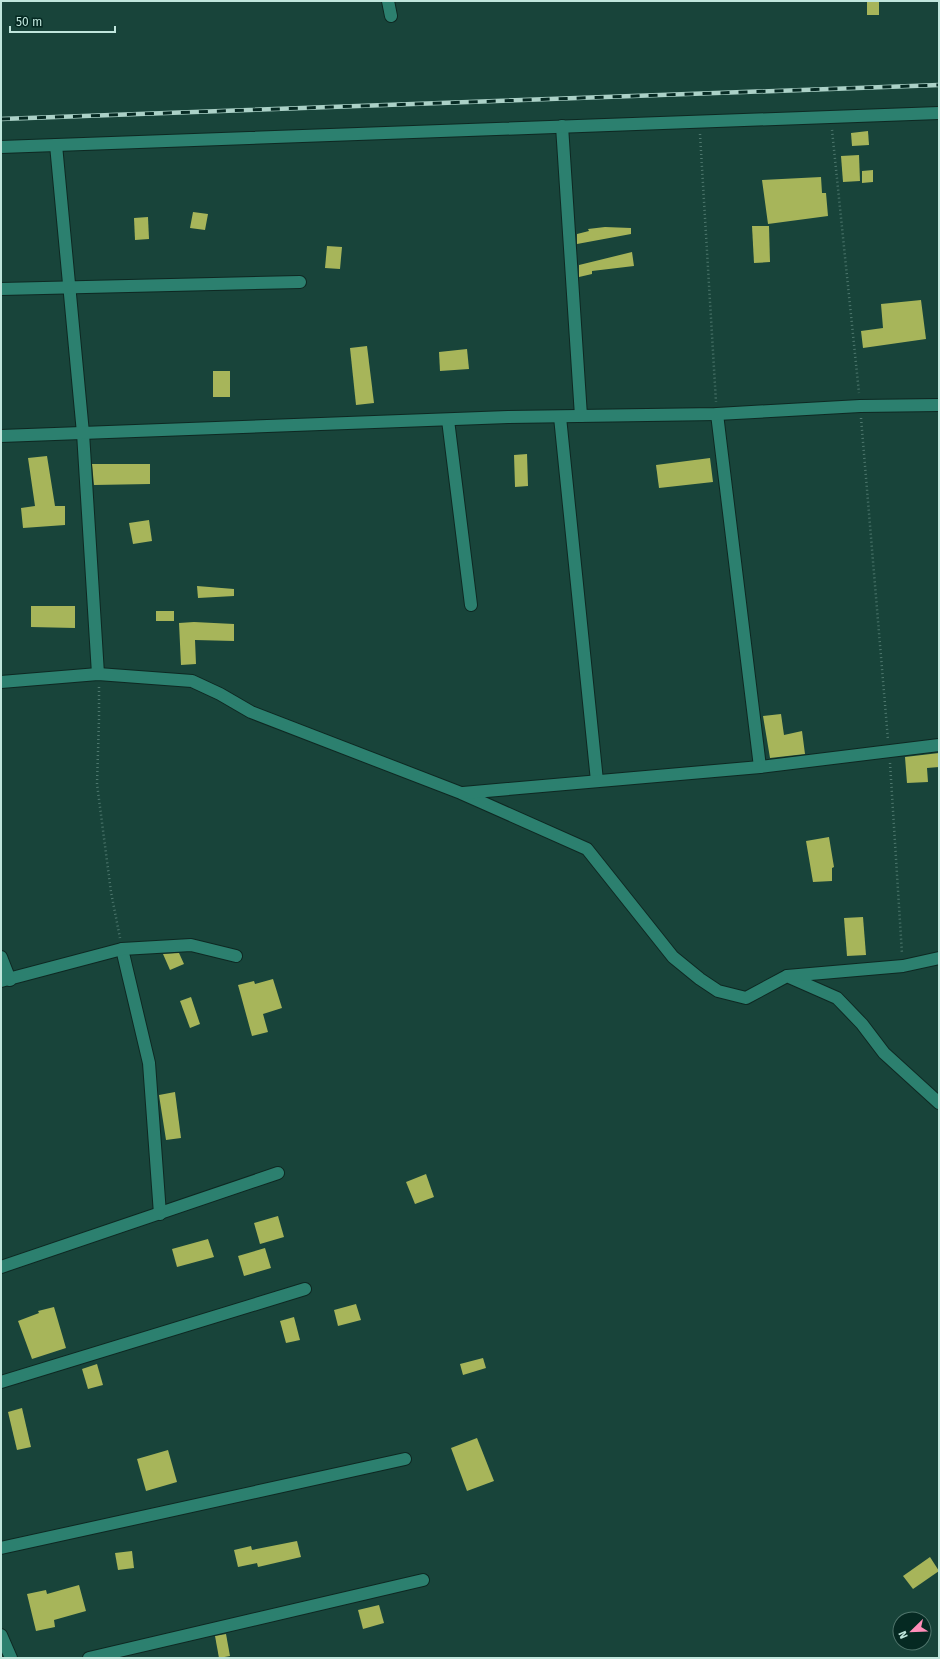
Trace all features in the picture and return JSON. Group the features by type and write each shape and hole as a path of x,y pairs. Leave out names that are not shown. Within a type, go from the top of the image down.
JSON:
{"street":[{"path":"388,1 391,16"},
{"path":"1,147 939,113"},
{"path":"562,126 581,416"},
{"path":"56,145 83,433 98,674"},
{"path":"1,289 300,282"},
{"path":"1,436 448,420 717,414 860,406 939,405"},
{"path":"717,414 760,767"},
{"path":"560,417 597,781"},
{"path":"448,420 470,605"},
{"path":"1,682 98,674 192,681 220,694 251,712 461,793 587,848 673,957 700,979 718,991 746,998 787,976 903,966 939,958"},
{"path":"461,793 760,767 939,745"},
{"path":"1,957 6,980 122,949 191,945 236,956"},
{"path":"122,949 149,1062 160,1214"},
{"path":"787,976 837,998 862,1024 884,1053 939,1103"},
{"path":"1,1267 278,1173"},
{"path":"1,1382 305,1289"},
{"path":"1,1548 405,1459"},
{"path":"89,1658 422,1580"},
{"path":"1,1635 11,1658"}],"path":[{"path":"831,117 860,406 889,751 903,966"},
{"path":"699,121 717,414"},
{"path":"98,674 99,719 97,784 111,892 122,949"}],"building":[{"path":"867,1 879,1 879,15 867,15"},
{"path":"868,131 869,145 852,146 851,133"},
{"path":"859,155 860,181 843,182 841,156"},
{"path":"873,170 873,182 862,183 862,171"},
{"path":"821,177 822,193 826,193 828,216 768,224 762,180"},
{"path":"193,212 208,214 205,230 190,228"},
{"path":"148,217 149,239 135,240 134,218"},
{"path":"752,226 769,226 770,262 754,263"},
{"path":"605,227 631,228 631,234 577,244 577,234 589,231 588,229"},
{"path":"327,246 342,247 340,269 325,268"},
{"path":"632,252 634,266 592,271 592,274 579,277 579,265"},
{"path":"921,300 926,339 863,348 861,331 883,328 881,304"},
{"path":"367,346 374,403 356,405 350,348"},
{"path":"467,349 469,369 440,371 439,352"},
{"path":"213,371 230,371 230,397 213,397"},
{"path":"527,454 528,486 515,487 514,455"},
{"path":"47,456 55,506 65,506 65,525 23,528 21,508 35,506 28,458"},
{"path":"710,458 713,482 659,488 656,465"},
{"path":"92,464 150,464 150,484 94,485"},
{"path":"149,520 152,541 133,544 129,523"},
{"path":"197,586 234,589 234,596 198,598"},
{"path":"31,606 75,606 75,628 31,627"},
{"path":"156,611 174,611 174,621 156,621"},
{"path":"194,622 234,624 234,641 195,640 196,664 181,665 179,623"},
{"path":"781,714 784,735 802,731 805,754 770,758 763,716"},
{"path":"939,753 939,767 927,768 928,782 907,783 905,757"},
{"path":"829,837 834,867 832,868 832,881 813,882 806,841"},
{"path":"863,917 866,955 847,956 844,918"},
{"path":"179,953 184,964 170,970 163,954"},
{"path":"273,979 282,1008 263,1014 268,1032 252,1036 238,985 254,981 255,984"},
{"path":"191,997 200,1024 190,1028 180,1001"},
{"path":"175,1092 181,1138 166,1140 159,1095"},
{"path":"426,1174 434,1197 415,1204 406,1182"},
{"path":"278,1216 284,1237 260,1244 254,1223"},
{"path":"208,1239 214,1257 177,1267 172,1249"},
{"path":"265,1248 271,1268 244,1276 238,1256"},
{"path":"356,1304 361,1320 338,1326 334,1310"},
{"path":"54,1307 66,1348 32,1359 18,1321 39,1313 38,1311"},
{"path":"294,1317 300,1340 286,1343 280,1321"},
{"path":"483,1358 486,1368 463,1375 460,1364"},
{"path":"97,1364 103,1385 88,1389 82,1369"},
{"path":"22,1408 31,1447 17,1450 8,1412"},
{"path":"477,1438 494,1481 467,1491 451,1448"},
{"path":"168,1450 177,1482 146,1491 137,1459"},
{"path":"297,1541 301,1557 258,1567 257,1563 238,1567 234,1550 251,1546 252,1550"},
{"path":"132,1551 134,1568 118,1570 115,1553"},
{"path":"930,1557 939,1571 913,1589 903,1576"},
{"path":"79,1585 86,1611 54,1620 55,1627 36,1631 27,1594 46,1590 47,1594"},
{"path":"379,1605 384,1623 363,1629 358,1610"},
{"path":"226,1634 230,1656 219,1658 215,1636"}],"railway":[{"path":"1,119 939,85"}]}
